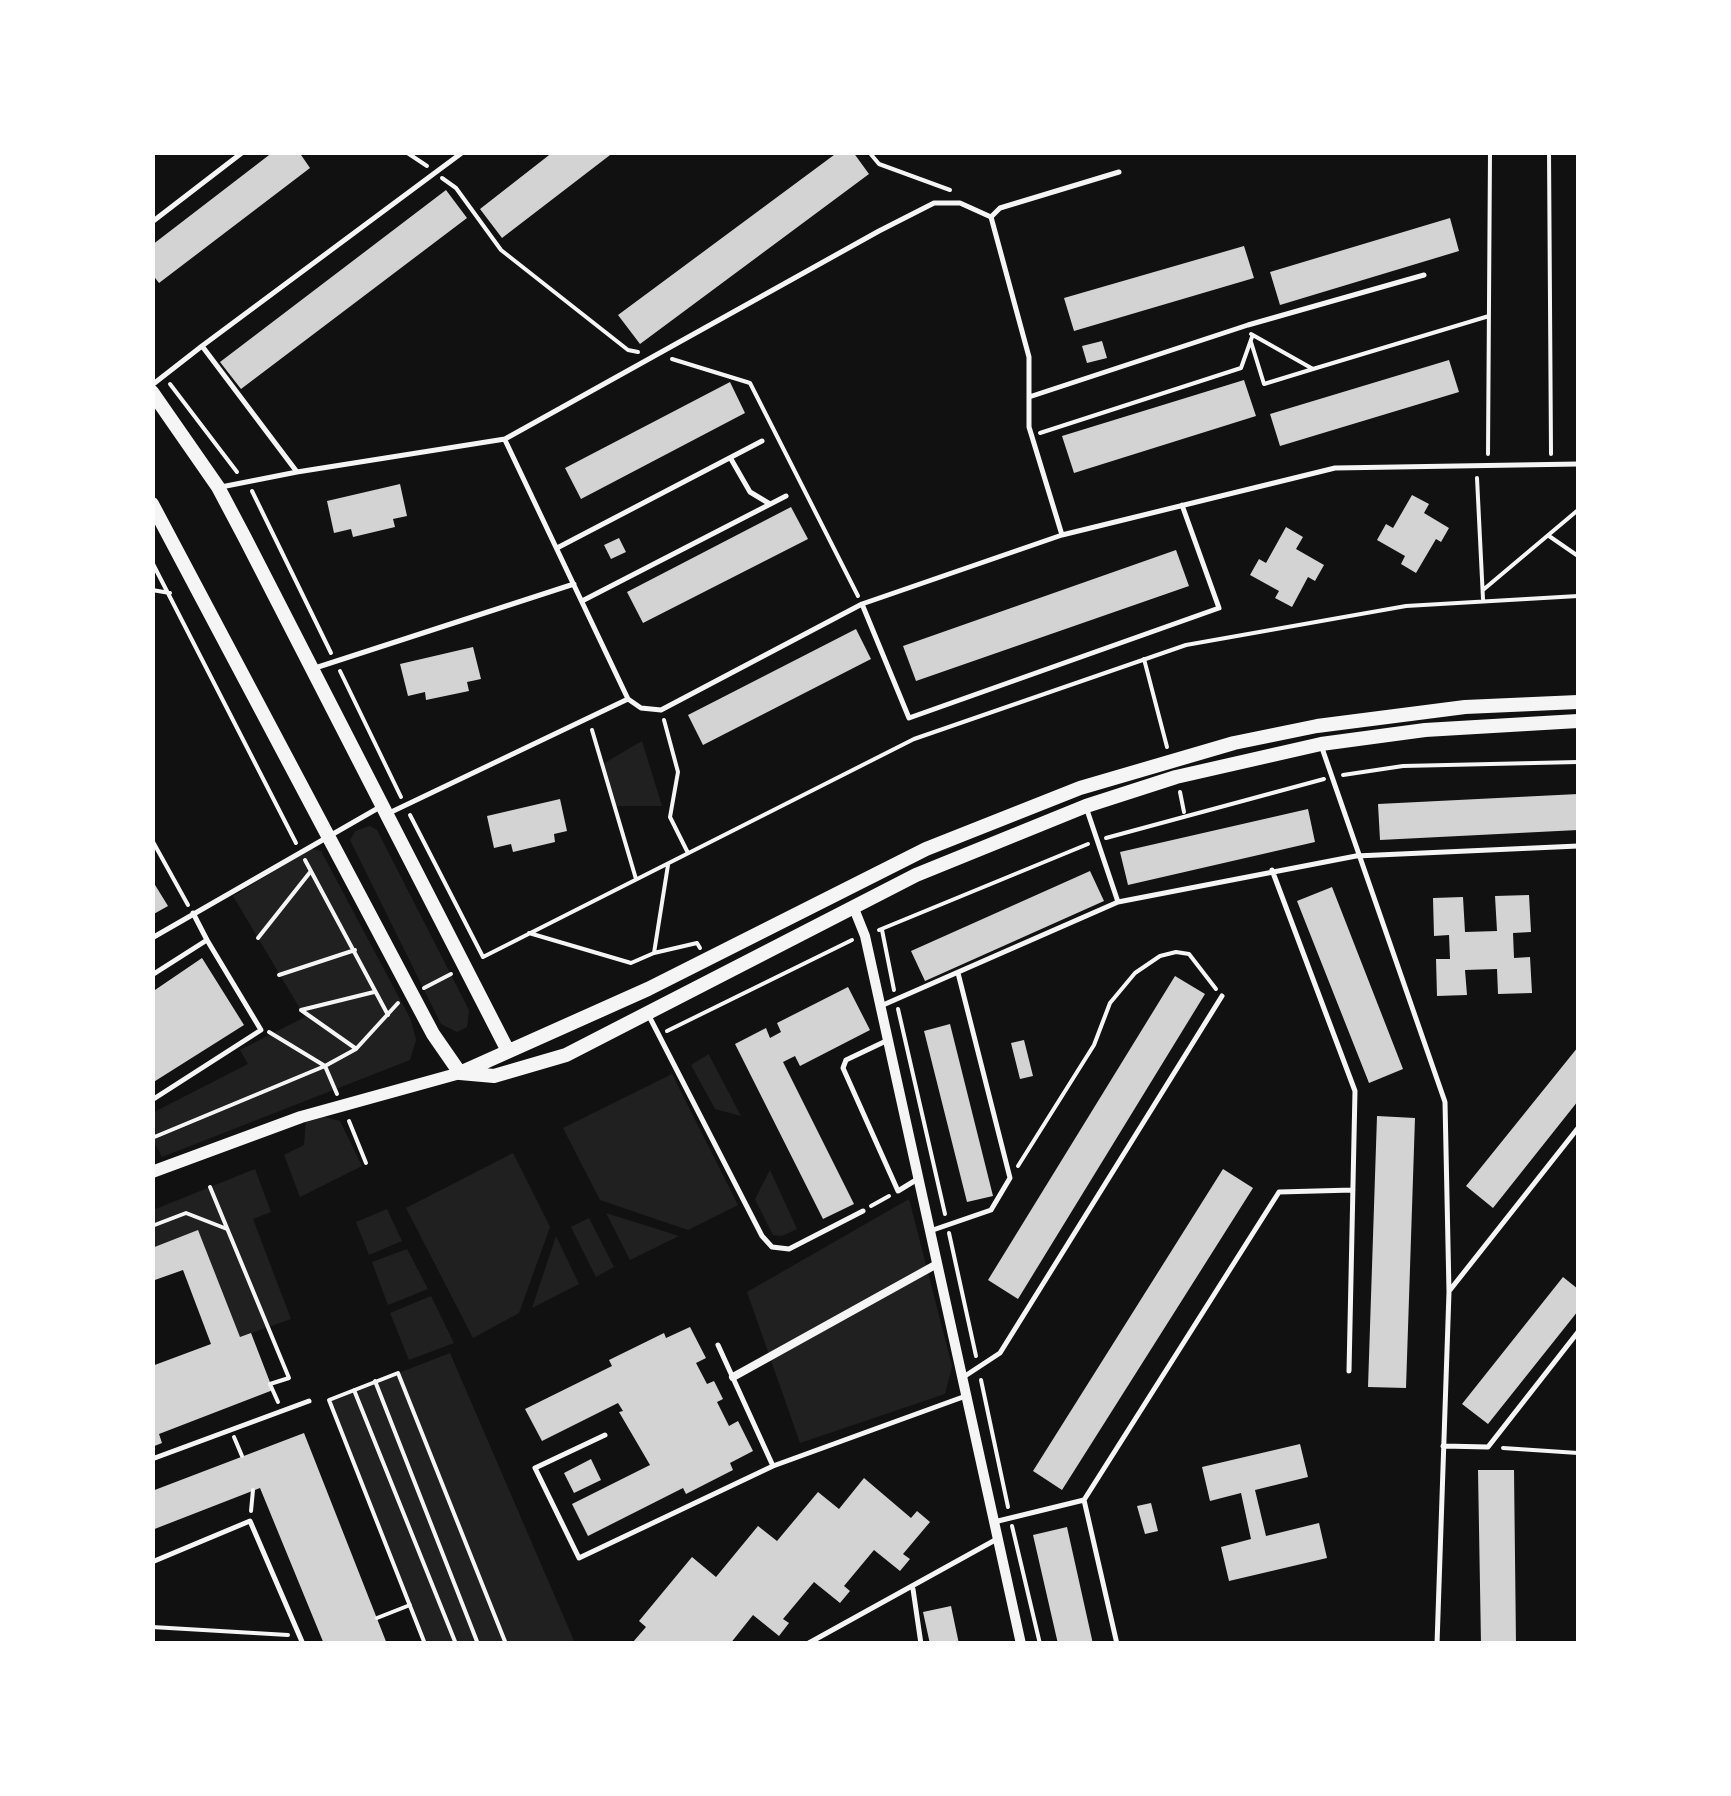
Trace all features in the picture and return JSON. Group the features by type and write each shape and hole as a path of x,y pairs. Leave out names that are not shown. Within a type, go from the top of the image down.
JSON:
{"main road":[{"path":"152,388 218,487 507,1049"},
{"path":"152,504 433,1034 460,1072 494,1076 524,1070 647,1013 916,874 1086,806 1238,760 1321,744 1425,730 1578,721"},
{"path":"460,1072 648,989 844,887 975,828 1080,788 1234,743 1317,726 1466,707 1578,702"},
{"path":"1317,726 1321,744"},
{"path":"1080,788 1086,806"},
{"path":"844,887 854,906"}],"street":[{"path":"854,906 888,1040 1021,1644"},
{"path":"155,1165 342,1104 460,1072"},
{"path":"733,1377 937,1264"}],"lane":[{"path":"152,222 242,152"},
{"path":"152,388 202,346 463,152"},
{"path":"991,217 1000,208 1119,172"},
{"path":"218,487 505,439 934,204 960,203 991,217"},
{"path":"991,217 1029,357 1032,436 1062,534"},
{"path":"1029,397 1248,325 1424,275"},
{"path":"202,346 296,472"},
{"path":"505,439 628,699 641,708 662,710 862,604 1062,534 1335,468 1578,464"},
{"path":"558,548 762,441"},
{"path":"731,460 750,492 770,504"},
{"path":"582,600 786,496"},
{"path":"862,604 909,718 1219,608 1182,505"},
{"path":"312,669 574,584"},
{"path":"152,938 327,835 628,699"},
{"path":"1321,744 1356,856 1445,1102 1448,1292 1437,1644"},
{"path":"1086,806 1118,902"},
{"path":"880,1006 1118,902 1356,856 1578,846"},
{"path":"1272,870 1356,1091 1349,1370"},
{"path":"152,1100 262,1030 193,914"},
{"path":"152,975 207,940"},
{"path":"930,1231 991,1210 1010,1178 958,973"},
{"path":"962,1377 1000,1352 1222,996"},
{"path":"647,1013 762,1236 772,1247 789,1249 863,1211"},
{"path":"888,1040 846,1060 843,1068 898,1191 918,1178"},
{"path":"1448,1292 1578,1128"},
{"path":"994,1522 1084,1500 1279,1192 1354,1190"},
{"path":"1443,1446 1488,1448 1578,1332"},
{"path":"718,1345 773,1466"},
{"path":"605,1436 535,1468 579,1558 773,1466 966,1396"},
{"path":"152,1460 308,1400"},
{"path":"1084,1500 1118,1644"},
{"path":"152,1562 250,1521 303,1644"},
{"path":"807,1644 998,1538"},
{"path":"912,1588 921,1644"}],"path":[{"path":"870,152 879,164 965,195"},
{"path":"1488,464 1490,152"},
{"path":"1549,152 1551,464"},
{"path":"1248,325 1264,384 1489,316"},
{"path":"1252,339 1313,369"},
{"path":"1032,436 1241,368 1252,339"},
{"path":"1476,464 1484,599"},
{"path":"1483,590 1578,510"},
{"path":"1548,536 1578,556"},
{"path":"152,562 388,1015"},
{"path":"152,590 170,593"},
{"path":"483,957 914,738 1186,645 1406,606 1578,596"},
{"path":"1144,659 1168,750"},
{"path":"662,710 678,772 670,817 688,853"},
{"path":"589,718 636,879"},
{"path":"1337,776 1403,766 1578,762"},
{"path":"1180,792 1185,813"},
{"path":"152,840 193,914"},
{"path":"654,953 668,863"},
{"path":"258,938 311,871"},
{"path":"882,929 1040,1644"},
{"path":"529,933 630,963 697,943"},
{"path":"659,1036 851,941"},
{"path":"279,975 355,950"},
{"path":"1010,1178 1094,1045 1110,1002 1135,974 1160,956 1189,954 1222,996"},
{"path":"424,988 450,974"},
{"path":"356,1049 301,1010 374,992"},
{"path":"152,1138 325,1066 356,1049 400,1001"},
{"path":"262,1030 325,1066 366,1162"},
{"path":"210,1187 288,1378 270,1384 282,1410"},
{"path":"863,1211 898,1191"},
{"path":"152,1226 186,1214 227,1229"},
{"path":"425,1644 329,1400 398,1372 506,1644"},
{"path":"376,1382 478,1644"},
{"path":"354,1390 456,1644"},
{"path":"232,1430 242,1456"},
{"path":"1488,1448 1578,1452"},
{"path":"250,1521 252,1490"},
{"path":"376,1618 410,1606"},
{"path":"152,1627 299,1636"}],"shaded area":[{"path":"642,741 662,806 612,806 601,765"},
{"path":"370,826 377,830 469,1010 467,1027 457,1032 441,1024 350,840 355,831"},
{"path":"311,849 321,851 411,1020 416,1040 410,1060 162,1157 153,1140 152,1113 248,1064 240,1050 305,1017 233,896"},
{"path":"709,1054 741,1116 715,1109 691,1065"},
{"path":"672,1074 738,1205 688,1230 600,1200 563,1128"},
{"path":"321,1116 340,1121 362,1166 300,1197 284,1155 304,1145 306,1120"},
{"path":"513,1153 550,1227 519,1313 473,1338 406,1208"},
{"path":"255,1169 271,1212 253,1219 291,1319 240,1337 198,1231 153,1248 153,1210"},
{"path":"770,1170 797,1229 782,1236 773,1235 755,1199"},
{"path":"909,1199 952,1366 945,1394 800,1443 747,1292"},
{"path":"387,1209 402,1241 369,1255 356,1222"},
{"path":"606,1213 679,1236 630,1260"},
{"path":"589,1218 614,1267 596,1277 571,1227"},
{"path":"556,1236 579,1284 532,1308"},
{"path":"407,1249 428,1289 388,1305 372,1262"},
{"path":"431,1296 454,1343 409,1360 390,1313"},
{"path":"450,1353 575,1643 425,1643 329,1400"}],"building":[{"path":"273,152 299,152 310,168 159,283 152,274 152,245"},
{"path":"553,152 614,152 502,238 480,209"},
{"path":"838,152 853,152 869,174 640,344 618,315"},
{"path":"446,190 467,218 241,389 220,362"},
{"path":"1450,218 1459,251 1280,305 1270,272"},
{"path":"1244,246 1254,278 1074,331 1064,298"},
{"path":"1102,341 1107,358 1087,363 1082,346"},
{"path":"1449,360 1459,392 1280,446 1270,414"},
{"path":"1244,380 1256,416 1074,473 1062,436"},
{"path":"730,382 745,413 581,499 565,468"},
{"path":"400,484 407,516 393,519 395,527 353,537 351,529 334,533 327,501"},
{"path":"1412,495 1429,504 1424,513 1449,528 1441,542 1436,539 1416,573 1401,564 1405,556 1377,540 1386,524 1393,528"},
{"path":"791,507 808,539 643,623 627,592"},
{"path":"1286,527 1303,537 1296,549 1324,565 1315,581 1308,577 1292,607 1275,598 1279,591 1250,575 1259,559 1266,563"},
{"path":"619,538 626,552 611,559 604,545"},
{"path":"1176,550 1189,586 916,681 903,646"},
{"path":"856,629 871,659 703,745 688,715"},
{"path":"473,647 481,679 467,682 469,691 426,700 425,692 408,696 400,664"},
{"path":"1578,794 1578,830 1380,840 1378,804"},
{"path":"560,799 567,831 554,834 555,842 513,852 511,844 494,848 487,816"},
{"path":"1308,809 1315,842 1128,885 1120,852"},
{"path":"1090,871 1104,901 925,981 911,951"},
{"path":"152,880 168,906 152,915"},
{"path":"1332,887 1403,1069 1369,1083 1297,901"},
{"path":"1529,895 1531,932 1513,933 1514,958 1530,957 1532,993 1498,994 1497,969 1465,970 1467,995 1437,996 1436,959 1450,959 1449,935 1434,936 1433,898 1463,897 1465,932 1497,931 1495,896"},
{"path":"202,958 244,1025 152,1083 152,992"},
{"path":"1175,976 1205,994 1018,1299 988,1280"},
{"path":"848,987 870,1030 800,1066 795,1056 783,1062 854,1204 823,1219 735,1044 766,1028 770,1038 781,1032 777,1023"},
{"path":"950,1024 993,1196 967,1202 924,1031"},
{"path":"1024,1040 1033,1076 1020,1079 1011,1043"},
{"path":"1578,1047 1578,1101 1493,1208 1466,1186"},
{"path":"1377,1116 1415,1118 1406,1388 1368,1387"},
{"path":"1223,1169 1253,1188 1062,1490 1033,1471"},
{"path":"198,1230 240,1337 251,1333 273,1390 159,1434 162,1443 152,1447 152,1366 211,1344 183,1270 152,1281 152,1248"},
{"path":"1563,1277 1578,1289 1578,1311 1488,1424 1462,1404"},
{"path":"690,1327 706,1358 696,1363 707,1384 714,1381 723,1399 717,1402 729,1426 738,1421 753,1451 730,1463 733,1470 686,1494 683,1488 588,1536 572,1504 650,1465 619,1412 623,1411 618,1403 542,1441 525,1409 612,1366 609,1360 664,1333 666,1338"},
{"path":"304,1433 387,1644 324,1644 260,1488 152,1530 152,1491"},
{"path":"1300,1444 1308,1477 1255,1490 1266,1536 1319,1523 1327,1558 1229,1581 1221,1547 1251,1539 1241,1493 1210,1501 1202,1467"},
{"path":"591,1459 601,1480 574,1493 564,1473"},
{"path":"1478,1470 1514,1470 1516,1644 1481,1644"},
{"path":"864,1478 911,1518 917,1511 930,1522 903,1554 910,1559 900,1571 874,1550 844,1586 850,1591 840,1603 814,1582 783,1619 789,1623 779,1636 753,1615 730,1644 633,1642 646,1627 639,1621 692,1557 716,1577 758,1526 777,1541 818,1492 839,1509"},
{"path":"1151,1503 1158,1531 1145,1534 1137,1506"},
{"path":"1067,1527 1093,1644 1058,1644 1033,1535"},
{"path":"951,1606 959,1644 930,1644 923,1612"}]}
